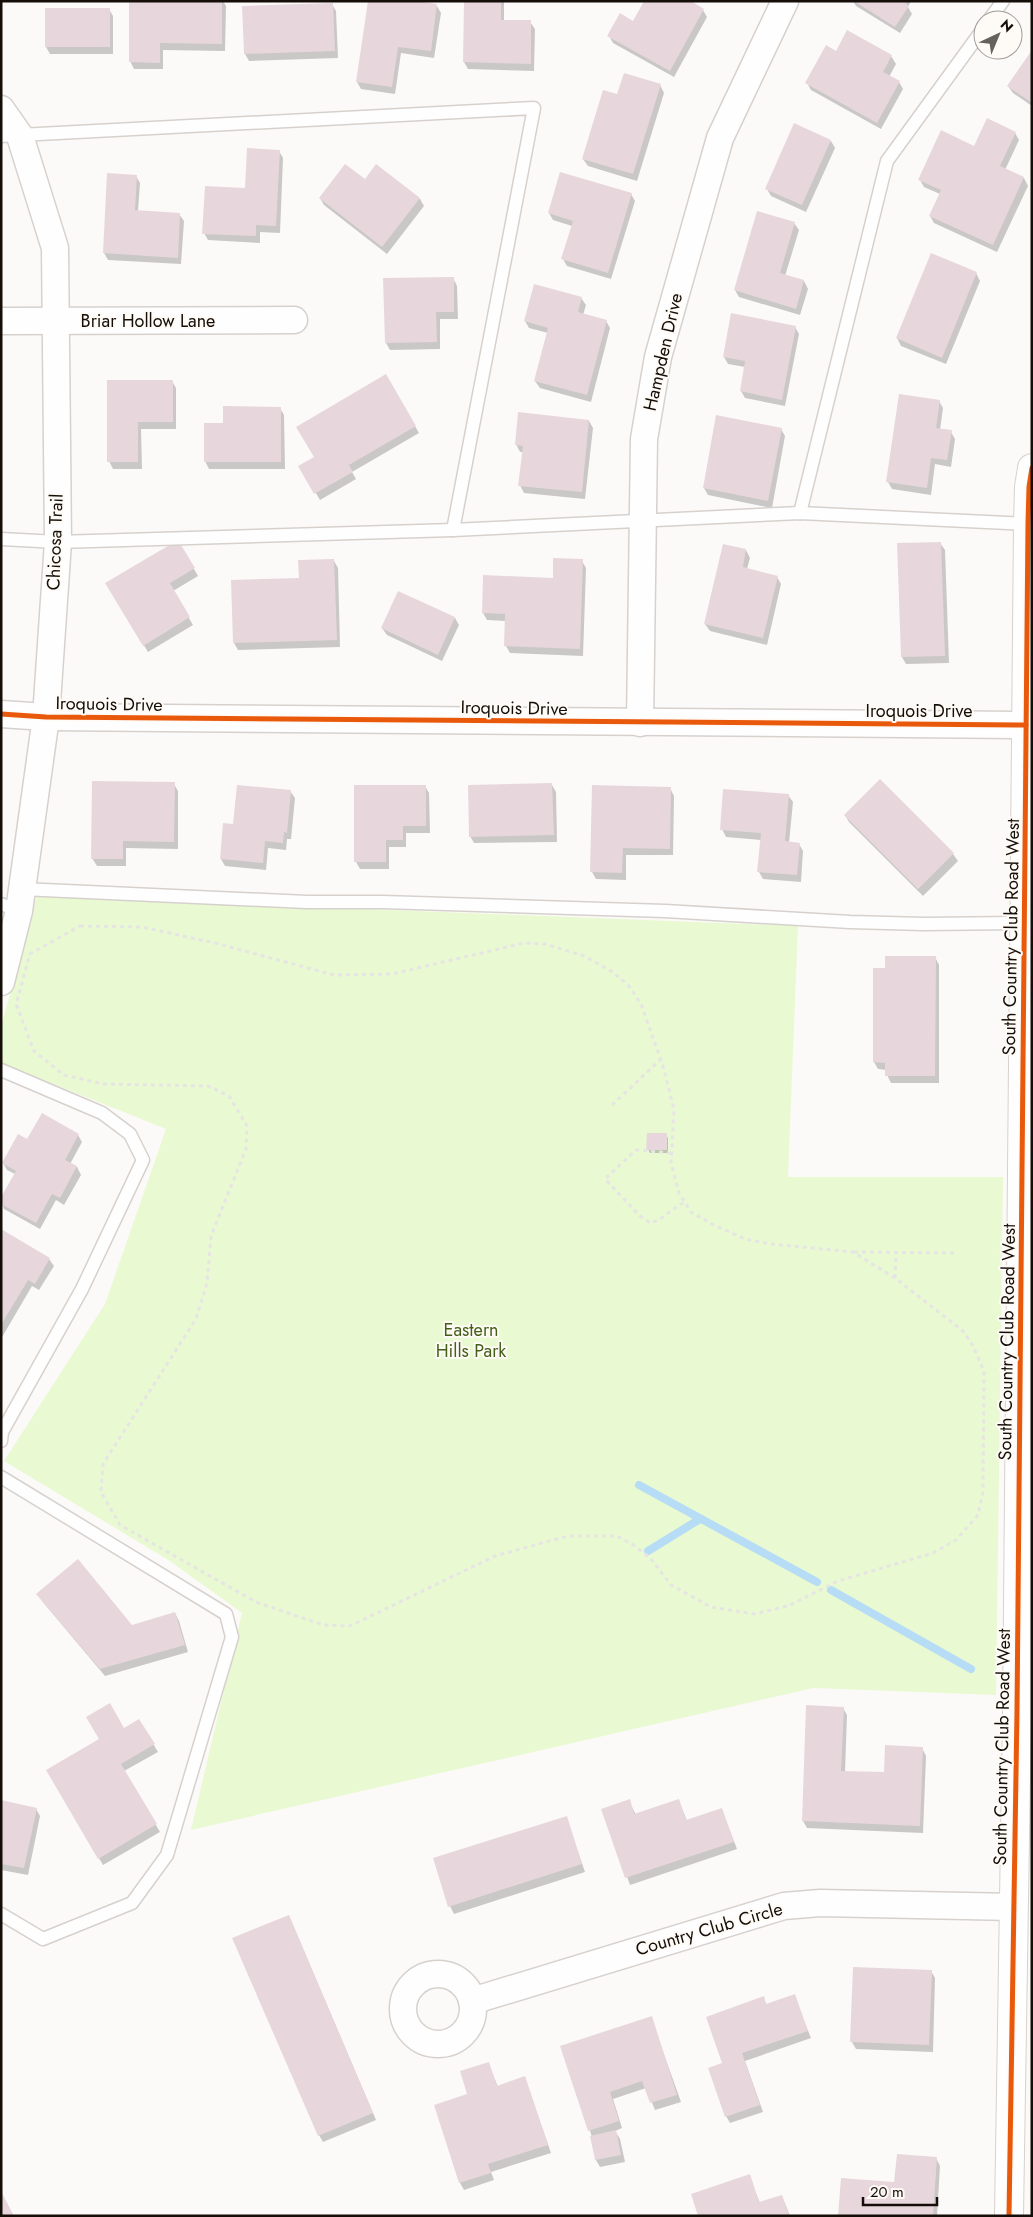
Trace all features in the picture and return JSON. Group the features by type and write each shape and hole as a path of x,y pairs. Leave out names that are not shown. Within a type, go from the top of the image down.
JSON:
{"street":[{"name":"Hampden Drive","path":"640,723 644,440 658,357 720,138 785,1"},
{"name":"Chicosa Trail","path":"1,109 55,248 58,542 46,717 1,982"},
{"name":"Briar Hollow Lane","path":"1,321 294,320"},
{"name":"South Country Club Road West","path":"1009,2216 1026,1381 1025,923 1029,782 1026,725 1028,524 1029,487 1032,468"},
{"name":"Iroquois Drive","path":"1,714 46,717 1026,725"},
{"name":"Country Club Circle","path":"472,2001 784,1906 820,1903 1014,1907"}],"lane":[{"path":"800,514 886,161 973,43"},
{"path":"10,136 534,108 453,530"},
{"path":"1,539 58,542 453,530 800,514 1028,524"},
{"path":"14,901 384,902 665,910 850,922 1025,923"},
{"path":"1,1070 102,1113 130,1134 142,1160 82,1289 2,1432 1,1441"},
{"path":"1,1477 226,1614 232,1637 167,1855 132,1903 43,1939 1,1914"}],"path":[{"path":"853,1252 895,1278 963,1330 973,1346 984,1371 983,1492 978,1515 956,1540 933,1553 838,1581 788,1606 754,1614 711,1607 671,1585 650,1559 635,1546 617,1536 568,1536 495,1556 350,1626 323,1625 256,1602 120,1525 100,1492 103,1464 196,1319 206,1283 211,1236 246,1149 246,1126 229,1096 208,1086 103,1084 64,1075 34,1052 16,1004 30,954 80,926 142,927 215,943 334,975 392,974 524,943 545,944 584,956 613,972 629,986 641,1004 674,1109 671,1164 678,1193 691,1212 745,1239 770,1244 853,1252 956,1253"},
{"path":"612,1106 660,1060"},
{"path":"671,1153 636,1150 605,1179 640,1216 650,1223 656,1222 684,1202"},
{"path":"895,1278 896,1252"}],"green space":[{"name":"Eastern Hills Park","path":"37,896 798,926 788,1177 1003,1177 996,1695 813,1688 191,1830 242,1613 170,1561 4,1461 105,1304 166,1129 1,1063 1,1027"}],"building":[{"path":"129,1 222,1 222,44 160,43 160,63 129,62"},
{"path":"368,1 417,1 437,4 431,51 398,47 392,87 356,82"},
{"path":"464,1 501,1 501,20 531,20 531,64 463,62"},
{"path":"644,1 691,1 704,9 670,71 607,36 620,13 633,21"},
{"path":"854,1 903,1 909,6 895,27"},
{"path":"333,3 335,51 244,54 242,6"},
{"path":"45,8 110,8 110,47 45,47"},
{"path":"847,30 892,55 883,72 900,81 877,123 805,83 826,45 836,51"},
{"path":"1032,50 1032,103 1007,86"},
{"path":"624,73 661,84 633,174 582,159 603,90 617,94"},
{"path":"987,118 1016,132 1000,166 1024,177 993,245 929,216 941,190 918,180 941,130 974,146"},
{"path":"794,123 831,140 802,205 765,189"},
{"path":"247,148 280,150 276,226 256,225 256,236 202,234 205,186 245,188"},
{"path":"345,164 365,179 376,164 420,198 382,247 319,198"},
{"path":"560,172 632,193 608,273 561,259 573,221 548,213"},
{"path":"107,173 137,175 135,210 180,213 178,258 103,253"},
{"path":"757,211 795,222 780,273 804,280 796,309 734,290"},
{"path":"931,253 977,272 942,358 896,338"},
{"path":"454,277 454,312 436,312 437,342 385,343 383,278"},
{"path":"534,284 582,297 578,312 607,320 587,395 534,381 548,328 524,321"},
{"path":"731,313 796,326 782,400 740,391 745,361 723,357"},
{"path":"386,374 416,426 349,465 353,472 314,494 298,466 314,457 296,427"},
{"path":"107,380 173,380 173,422 138,422 138,462 107,462"},
{"path":"899,394 940,400 936,428 952,430 947,460 931,458 927,488 886,482"},
{"path":"223,406 281,407 281,462 204,462 204,423 223,423"},
{"path":"518,412 589,420 582,492 518,486 523,446 515,445"},
{"path":"716,415 782,428 768,501 703,488"},
{"path":"178,540 195,568 170,583 190,617 143,646 105,583"},
{"path":"941,542 945,656 901,657 897,543"},
{"path":"723,544 746,549 743,567 778,576 763,638 704,624"},
{"path":"553,558 583,559 580,649 504,646 505,614 482,613 483,575 553,578"},
{"path":"334,559 337,640 233,643 231,580 299,578 298,560"},
{"path":"398,591 455,617 438,655 381,628"},
{"path":"880,779 954,853 918,889 844,815"},
{"path":"92,781 175,782 174,842 123,841 123,859 91,859"},
{"path":"552,783 554,835 469,837 468,785"},
{"path":"237,785 291,790 287,833 284,832 283,843 265,841 263,863 220,859 223,823 233,824"},
{"path":"354,785 426,785 426,826 403,826 403,840 386,840 386,862 354,862"},
{"path":"592,785 671,787 670,849 623,848 622,873 590,872"},
{"path":"723,789 789,794 785,841 800,843 797,875 757,872 761,833 720,830"},
{"path":"885,956 936,956 935,1076 885,1076 885,1063 873,1062 873,968 885,968"},
{"path":"42,1113 79,1134 65,1160 77,1166 60,1198 52,1194 36,1223 1,1204 1,1197 16,1171 2,1163 18,1134 27,1139"},
{"path":"647,1133 667,1133 667,1150 646,1150"},
{"path":"1,1229 50,1258 35,1284 28,1280 1,1325"},
{"path":"78,1559 132,1625 175,1612 185,1645 100,1669 36,1594"},
{"path":"110,1703 124,1728 139,1719 155,1744 121,1764 157,1824 98,1859 46,1770 99,1739 86,1717"},
{"path":"806,1705 844,1707 841,1771 884,1772 885,1745 923,1747 920,1826 802,1821"},
{"path":"630,1799 634,1814 679,1799 686,1820 722,1808 734,1842 625,1878 601,1809"},
{"path":"1,1800 37,1808 24,1868 1,1864"},
{"path":"567,1816 582,1864 448,1907 433,1858"},
{"path":"289,1915 373,2113 318,2136 232,1938"},
{"path":"853,1967 932,1970 929,2045 850,2042"},
{"path":"795,1994 808,2031 742,2053 760,2105 725,2117 708,2068 722,2063 706,2017 764,1996 766,2004"},
{"path":"652,2016 677,2095 650,2103 642,2081 610,2092 619,2121 588,2131 560,2046"},
{"path":"489,2062 497,2086 525,2076 548,2145 488,2164 491,2173 459,2183 434,2105 467,2094 460,2071"},
{"path":"616,2130 621,2155 595,2160 590,2136"},
{"path":"897,2154 937,2157 933,2216 838,2216 841,2178 894,2182"},
{"path":"750,2174 759,2202 782,2195 789,2216 698,2216 691,2194"},
{"path":"1,2191 14,2216 1,2216"}],"waterway":[{"path":"639,1485 817,1582"},
{"path":"648,1551 700,1519"},
{"path":"831,1590 971,1669"}],"cycle path":[{"path":"1009,2216 1017,1711 1028,524 1029,487 1032,468"},
{"path":"1,714 46,717 1026,725"}]}
